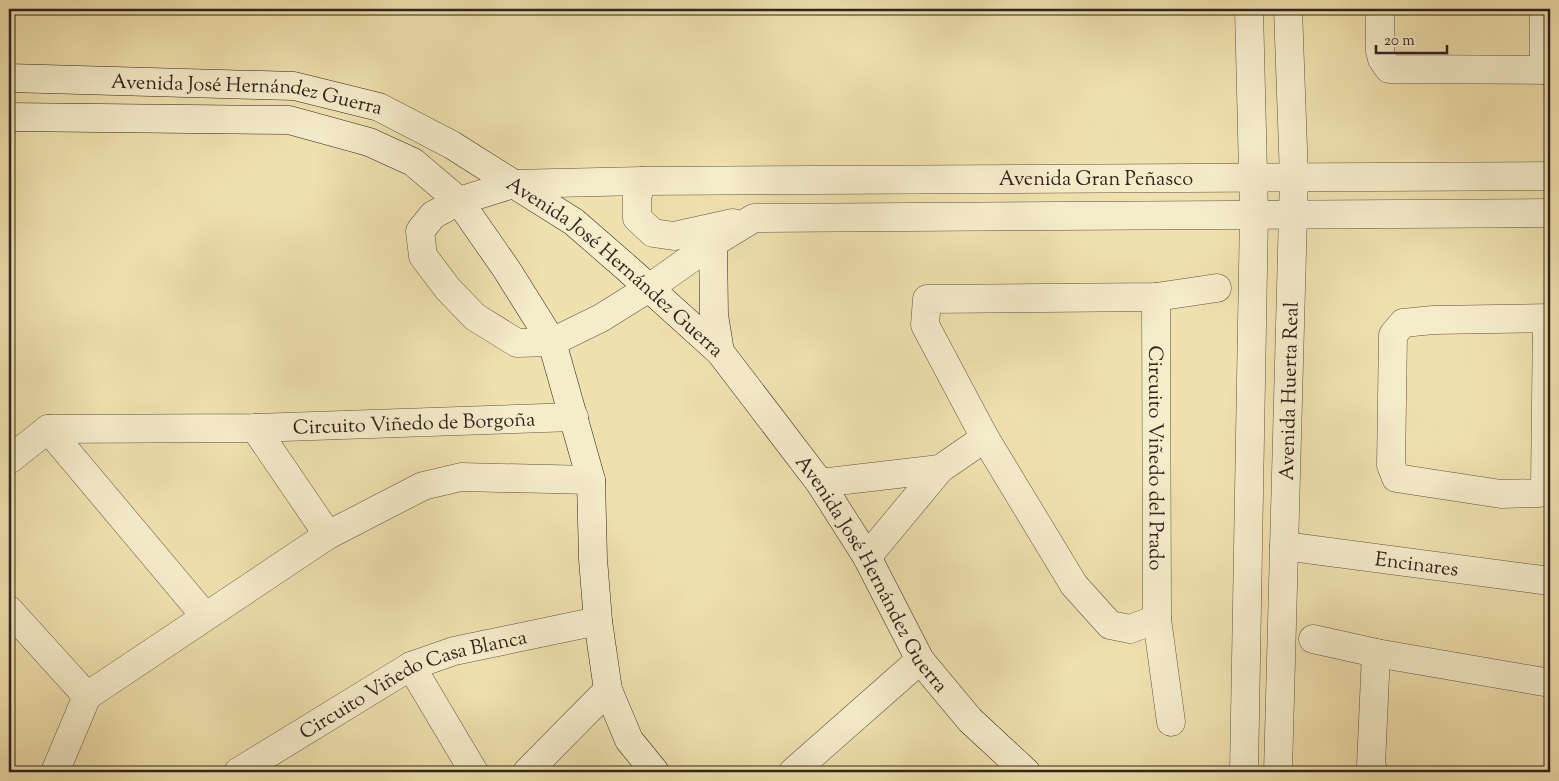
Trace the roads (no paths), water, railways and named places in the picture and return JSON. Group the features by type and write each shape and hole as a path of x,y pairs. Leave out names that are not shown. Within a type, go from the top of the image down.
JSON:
{"street":[{"name":"Avenida Huerta Real","path":"1244,772 1254,214 1249,9"},
{"name":"Avenida Huerta Real","path":"1278,772 1294,177 1288,9"},
{"path":"1380,9 1380,51 1382,59 1389,69 1547,70 1544,9"},
{"name":"Avenida José Hernández Guerra","path":"9,78 294,86 379,106 452,145 574,222 720,352 820,483 867,557 920,660 970,720 1026,772"},
{"name":"Avenida José Hernández Guerra","path":"9,117 289,120 369,142 413,162 459,201 507,270 552,342 591,480 593,559 598,621 608,690 629,740 655,772"},
{"name":"Avenida Gran Peñasco","path":"754,218 713,243 602,318 552,342 517,344 475,317 448,289 423,256 420,231 433,215 459,201 513,184 642,181 1550,176"},
{"name":"Avenida Gran Peñasco","path":"642,181 637,197 637,218 653,233 674,236 754,218 1550,213"},
{"path":"713,243 714,315 720,352"},
{"path":"1157,620 1130,629 1110,625 1074,584 985,438 924,324 927,299 1156,297 1217,288"},
{"name":"Circuito Viñedo del Prado","path":"1156,297 1157,620 1171,722"},
{"path":"1549,318 1545,484 1539,493 1502,494 1396,478 1391,465 1393,335 1404,323 1433,320 1549,318"},
{"name":"Circuito Viñedo de Borgoña","path":"48,429 255,428 574,417"},
{"name":"Circuito Viñedo de Borgoña","path":"255,428 328,535"},
{"path":"9,460 48,429 205,616"},
{"path":"867,557 940,469 985,438"},
{"path":"820,483 940,469"},
{"path":"55,772 87,696 328,535 423,486 461,477 591,480"},
{"name":"Encinares","path":"1284,546 1550,581"},
{"path":"9,610 87,696"},
{"name":"Circuito Viñedo Casa Blanca","path":"238,772 411,666 454,651 598,621"},
{"path":"1313,639 1376,653 1550,683"},
{"path":"1374,772 1371,766 1376,653"},
{"path":"793,772 920,660"},
{"path":"411,666 474,772"},
{"path":"527,772 608,690"}]}
